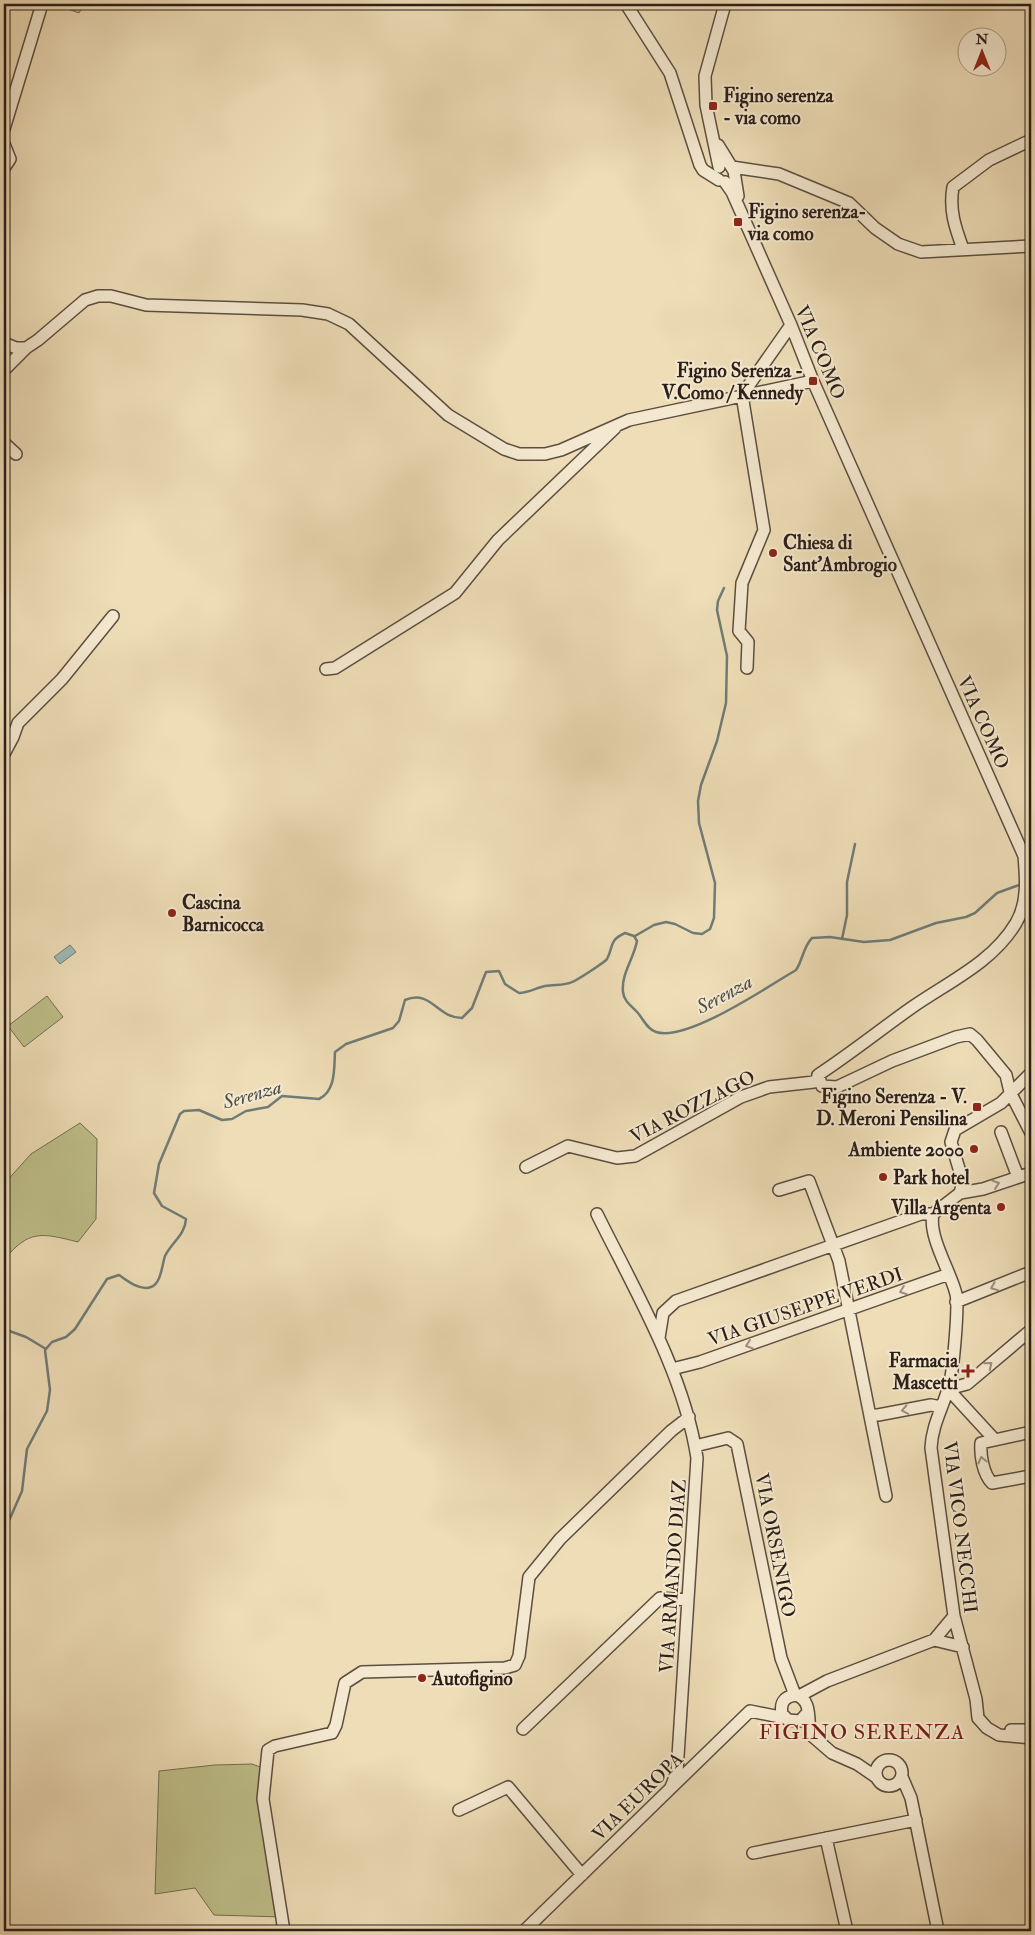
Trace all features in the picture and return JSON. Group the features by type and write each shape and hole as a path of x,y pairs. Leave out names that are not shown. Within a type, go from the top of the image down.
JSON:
{"street":[{"path":"4,129 42,4"},
{"path":"626,4 670,73 700,165 726,173 779,174 849,203 875,228 898,244 921,252 1031,246"},
{"name":"VIA COMO","path":"725,4 705,76 709,125 732,192 792,325 813,381 1024,856 1027,888 1017,922 992,952 962,976 912,1007 818,1075 819,1077"},
{"path":"963,249 950,204 954,187 989,160 1031,140"},
{"path":"4,144 10,159 4,168"},
{"path":"4,370 26,348 85,300 98,296 111,296 146,305 302,310 328,314 349,324 448,415 504,449 519,454 545,454 561,450 620,424 742,395 813,381"},
{"path":"747,668 748,642 739,631 742,583 764,530 742,395 792,325"},
{"path":"4,343 16,348 26,348"},
{"path":"777,346 799,346"},
{"path":"326,669 335,668 455,593 498,540 620,424"},
{"path":"4,443 16,454"},
{"path":"4,754 14,737 18,723 62,679 113,616"},
{"path":"819,1077 822,1086 837,1087 892,1061 956,1037 970,1034 1006,1075 1010,1092 1031,1133"},
{"path":"960,1192 963,1182 951,1142 953,1134 958,1127 1001,1103 1031,1073"},
{"name":"VIA ROZZAGO","path":"526,1167 568,1146 617,1158 635,1156 741,1097 768,1087 814,1082 819,1077"},
{"path":"1001,1132 1018,1177"},
{"path":"646,1313 676,1300 834,1244 921,1214 932,1214 960,1192 983,1189 1031,1173"},
{"path":"779,1190 809,1181 834,1244 886,1496"},
{"name":"VIA ARMANDO DIAZ","path":"597,1214 672,1369 689,1417 697,1458 678,1772 671,1787"},
{"name":"VIA VICO NECCHI","path":"932,1214 932,1222 957,1296 952,1376 932,1434 931,1448 954,1616 976,1699 987,1718 996,1725 1030,1735"},
{"path":"956,1302 1031,1272"},
{"name":"VIA GIUSEPPE VERDI","path":"672,1369 700,1362 948,1274"},
{"path":"661,1347 659,1333 663,1313 676,1300"},
{"path":"994,1439 948,1389 966,1384 1031,1330"},
{"path":"870,1415 931,1405 941,1406"},
{"path":"284,1931 263,1799 268,1750 275,1746 332,1733 336,1725 345,1683 362,1672 505,1668 514,1665 519,1656 529,1577 560,1539 671,1431 689,1417"},
{"path":"1031,1432 981,1443 980,1452 987,1478 992,1483 1031,1476"},
{"name":"VIA ORSENIGO","path":"695,1446 728,1438 737,1444 786,1677 796,1702"},
{"path":"523,1729 660,1598 688,1600"},
{"path":"911,1798 880,1782 857,1764 832,1753 790,1720 781,1708 796,1702 827,1681 934,1640 954,1616"},
{"path":"934,1640 963,1647"},
{"path":"750,1711 796,1702"},
{"path":"750,1711 800,1721 796,1702"},
{"path":"796,1702 810,1734"},
{"name":"VIA EUROPA","path":"524,1931 750,1711"},
{"path":"679,1746 688,1759 697,1762"},
{"path":"857,1764 879,1763 889,1759 897,1762 902,1769 902,1777 911,1798 916,1820 938,1931"},
{"path":"876,1777 879,1763"},
{"path":"890,1786 898,1782 902,1777"},
{"path":"459,1810 508,1787 582,1875"},
{"path":"752,1853 916,1820"},
{"path":"826,1838 847,1931"}],"green space":[{"path":"54,4 84,4 79,13"},
{"path":"47,996 63,1017 24,1047 8,1026"},
{"path":"80,1123 97,1139 96,1219 78,1242 55,1237 37,1236 21,1243 4,1260 4,1184 31,1154"},
{"path":"252,1764 266,1769 263,1799 281,1917 214,1915 195,1888 155,1894 159,1771 215,1765"}],"water":[{"path":"70,945 76,952 60,964 54,957"}],"waterway":[{"path":"635,936 654,925 666,922 675,924 693,933 702,934 710,929 714,918 715,883 699,823 698,801 701,785 717,741 726,703 727,656 717,610 718,601 724,588"},
{"path":"842,939 847,915 847,882 855,844"},
{"name":"Serenza","path":"4,1532 22,1491 27,1449 47,1411 50,1390 45,1350 52,1342 66,1337 75,1329 107,1279 119,1275 138,1287 147,1288 154,1285 159,1278 165,1256 183,1230 186,1219 162,1206 154,1193 159,1164 180,1114 184,1111 199,1110 222,1120 232,1119 246,1111 268,1107 282,1096 319,1099 329,1091 334,1072 335,1052 346,1044 393,1028 399,1021 405,1000 421,998 446,1014 462,1018 472,1008 486,972 499,971 505,984 519,993 545,986 569,983 605,961 614,941 625,933 634,936 637,941 624,979 623,992 625,999 651,1029 656,1032 670,1033 687,1029 727,1011 796,970 812,938 830,937 864,942 890,940 936,923 966,917 975,913 997,893 1022,884"},
{"path":"4,1329 26,1337 46,1349"}],"place":[{"name":"Figino serenza - via como","path":"713,106"},
{"name":"Figino serenza- via como","path":"738,222"},
{"name":"Figino Serenza - V.Como / Kennedy","path":"813,381"},
{"name":"Chiesa di Sant'Ambrogio","path":"773,553"},
{"name":"Cascina Barnicocca","path":"172,913"},
{"name":"Figino Serenza - V. D. Meroni Pensilina","path":"977,1107"},
{"name":"Ambiente 2000","path":"974,1149"},
{"name":"Park hotel","path":"883,1177"},
{"name":"Villa Argenta","path":"1001,1207"},
{"name":"Farmacia Mascetti","path":"968,1371"},
{"name":"Autofigino","path":"422,1678"}],"district":[{"name":"FIGINO SERENZA","path":"862,1732"}]}
